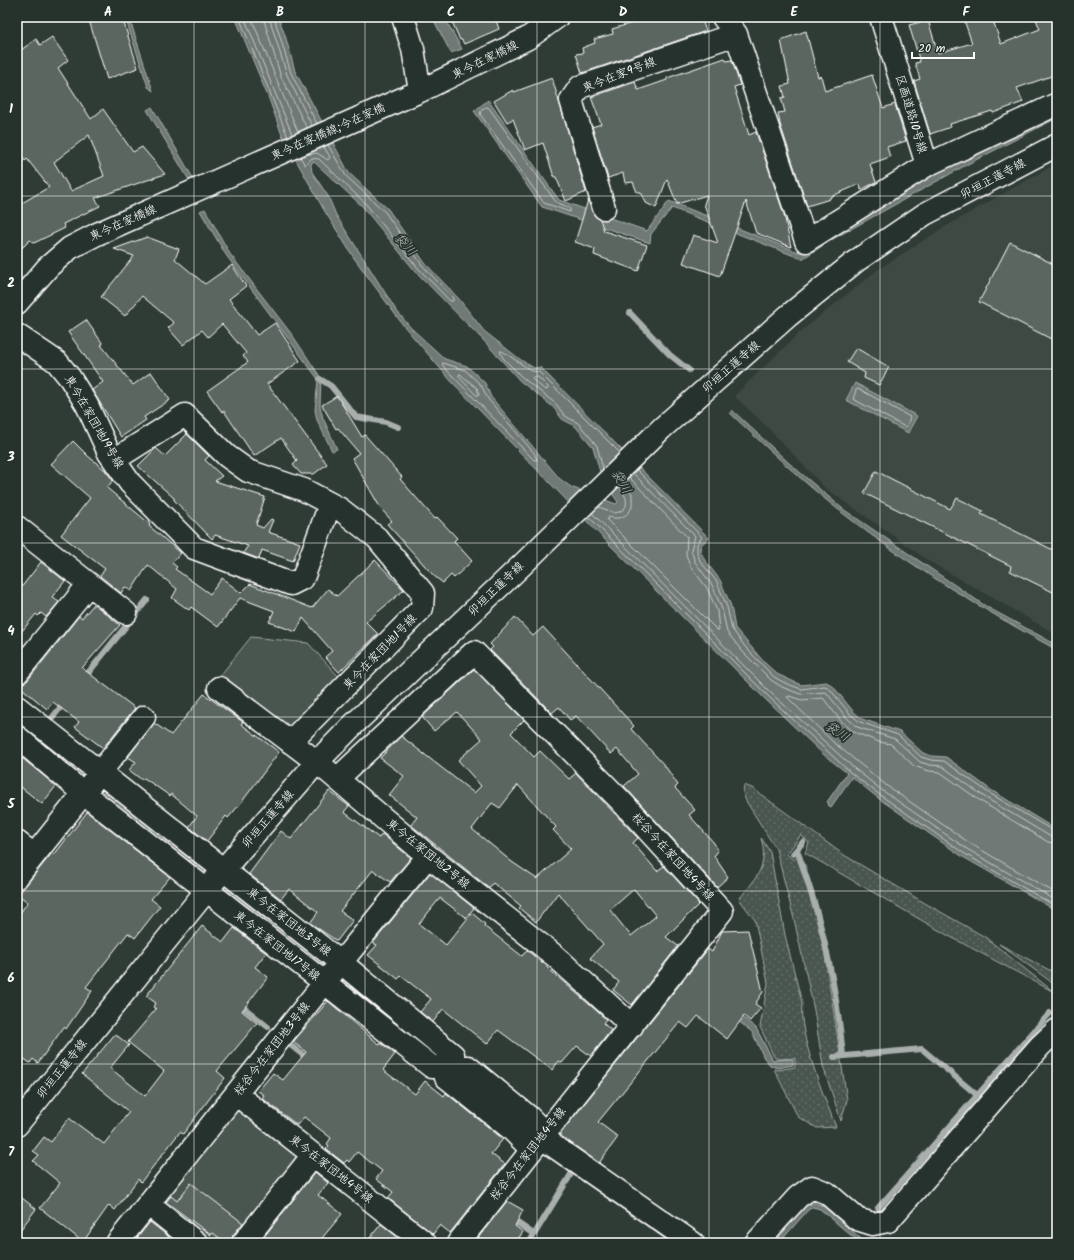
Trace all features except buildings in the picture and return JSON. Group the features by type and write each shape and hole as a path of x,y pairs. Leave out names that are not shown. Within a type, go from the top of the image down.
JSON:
{"street":[{"path":"403,17 413,49 415,94"},
{"name":"東今在家橋線","path":"415,94 528,38 557,17"},
{"name":"区画道路10号線","path":"881,17 927,165 1057,104"},
{"path":"729,25 806,241 927,165"},
{"name":"東今在家9号線","path":"604,208 571,100 580,87 729,25"},
{"name":"東今在家橋線;今在家橋","path":"246,168 415,94"},
{"name":"卯垣正蓮寺線","path":"17,1125 223,870 316,762 661,429 788,316 856,261 926,214 1057,145"},
{"name":"東今在家橋線","path":"17,303 48,267 70,248 96,234 246,168"},
{"name":"東今在家団地19号線","path":"17,335 57,362 70,378 87,405 109,453 130,483 194,548 291,584 303,578 330,504"},
{"name":"東今在家団地1号線","path":"114,460 185,415 227,456 248,471 304,490 340,508 377,538 423,593 422,608 290,742"},
{"path":"17,527 126,614"},
{"path":"17,673 89,584"},
{"name":"桜谷今在家団地4号線","path":"337,779 474,652 621,801 722,910 632,1026 538,1141 458,1243"},
{"name":"東今在家団地2号線","path":"219,688 316,762 428,856 555,956 632,1026"},
{"name":"東今在家団地3号線","path":"17,707 341,962 453,1056 449,1065"},
{"path":"17,877 144,717"},
{"name":"東今在家団地17号線","path":"17,737 83,793 206,891 432,1067 449,1065 468,1068 529,1117 538,1141 552,1145 693,1243"},
{"path":"17,842 34,855"},
{"name":"桜谷今在家団地3号線","path":"117,1243 324,982 428,856"},
{"path":"756,1243 798,1197 812,1187 828,1193 857,1219 873,1224 888,1221 1040,1046 1057,1030"},
{"name":"東今在家団地4号線","path":"236,1094 425,1243"},
{"path":"243,1243 313,1154"},
{"path":"148,1204 197,1243"}],"shaded area":[{"path":"1057,163 1057,635 930,562 825,488 765,425 734,396 801,331 877,270 941,229"},
{"path":"251,637 308,643 340,678 293,726 283,727 219,677"},
{"path":"744,785 752,788 844,855 985,937 1054,992 947,935 805,853 809,843 801,835 787,854 793,860 797,857 822,936 847,1100 841,1121 823,1066 814,1010 794,919 776,849 746,801 743,793"},
{"path":"761,838 770,852 785,935 802,1003 804,1032 808,1048 819,1083 836,1127 817,1128 798,1117 774,1069 778,1070 795,1067 795,1058 779,1059 774,1057 760,1027 768,983 755,920 739,899 756,878 762,864 763,848"},
{"path":"999,944 1057,974 1057,989 1050,981"},
{"path":"245,1111 303,1157 232,1243 211,1243 165,1208 165,1199 235,1112"}],"water":[{"path":"125,17 129,17 153,91 148,87"},
{"name":"袋川","path":"235,17 278,17 285,35 295,71 349,173 388,209 425,263 459,299 484,331 521,360 534,368 540,367 709,538 701,545 700,550 704,559 720,580 731,606 735,628 764,662 777,674 801,685 826,682 832,685 853,711 862,719 900,732 923,753 932,756 946,757 991,790 1057,830 1057,911 963,857 878,798 852,777 831,807 828,805 829,804 827,802 847,773 823,754 766,700 608,543 451,381 403,325 354,258 324,210 282,135 269,99","holes":["313,161 362,206 415,271 484,341 520,381 553,407 562,419 575,426 593,447 602,479 618,502 616,504 571,487 560,479 491,397 485,383 467,366 445,359 411,328 396,310 336,215 328,196 312,172 311,165"]},
{"path":"432,17 444,17 462,49 451,53"},
{"path":"488,100 559,200 647,231 669,201 798,252 947,167 1057,111 1057,118 968,164 833,239 802,259 672,208 651,234 650,243 542,207 474,111"},
{"path":"152,107 193,178 189,180 147,110"},
{"path":"205,209 230,254 293,336 321,378 320,406 323,418 337,449 332,451 317,420 315,410 318,379 226,255 200,211"},
{"path":"855,383 917,416 908,433 846,400"},
{"path":"732,410 789,463 843,509 987,607 1057,645 1057,650 948,587 870,534 786,466 730,413"},
{"path":"34,728 681,1243 671,1243 545,1155 514,1126 27,737"},
{"path":"687,973 756,1028 773,1060 793,1059 793,1065 778,1068 771,1066 764,1058 752,1032 684,978"},
{"path":"815,1203 823,1206 866,1243 860,1243 820,1209 813,1207 808,1210 779,1243 774,1243 806,1205"}],"waterway":[{"path":"630,313 670,355 689,370"},
{"path":"320,379 331,386 356,417 386,422 398,427"},
{"path":"84,678 147,600"},
{"path":"52,718 65,702"},
{"path":"793,854 803,842"},
{"path":"797,850 814,901 827,951 843,1055"},
{"path":"238,1003 268,1027"},
{"path":"878,1208 1050,1013"},
{"path":"289,1044 309,1060"},
{"path":"834,1057 922,1049 977,1095"},
{"path":"529,1243 573,1171"},
{"path":"499,1210 532,1233"}]}
